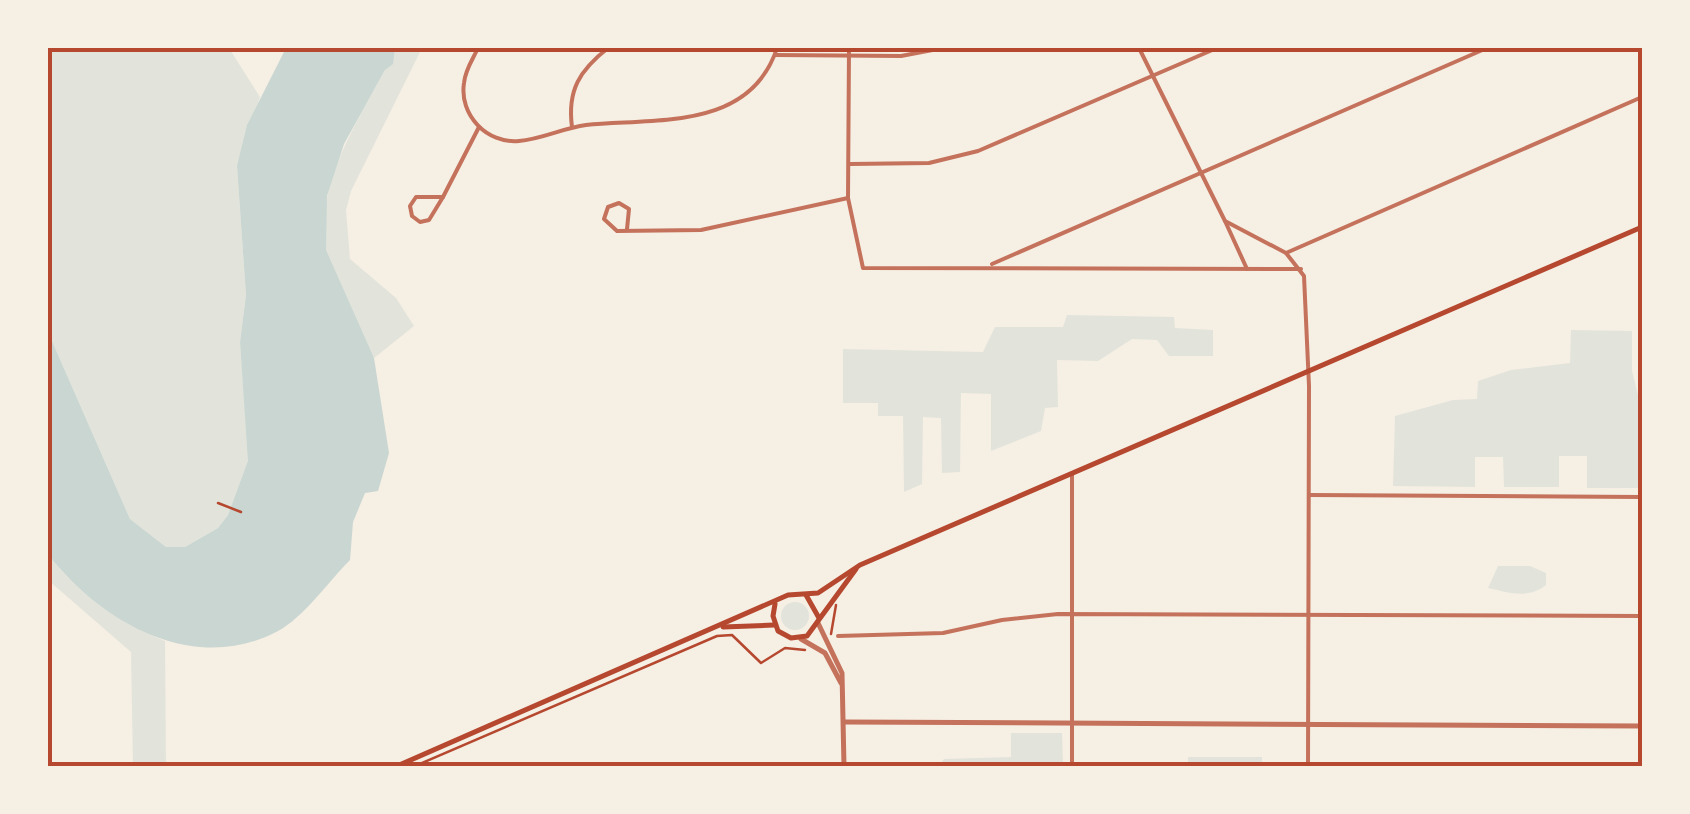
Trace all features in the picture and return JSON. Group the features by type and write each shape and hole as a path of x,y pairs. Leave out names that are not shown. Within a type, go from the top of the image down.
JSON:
{"main road":[{"path":"397,766 793,594 822,591 860,565 1642,227"},
{"path":"715,628 774,625 786,636 801,638 860,565"},
{"path":"806,595 819,620"},
{"path":"774,625 776,602"}],"street":[{"path":"478,48 463,92 479,127 495,138 515,142 572,127 692,118 720,110 754,86 778,48"},
{"path":"572,127 574,84 589,62 608,48"},
{"path":"849,48 848,198 863,268 1301,269"},
{"path":"775,55 901,56 943,48"},
{"path":"1139,48 1248,269"},
{"path":"848,164 929,163 971,153 1217,48"},
{"path":"988,266 1487,48"},
{"path":"1286,252 1642,98"},
{"path":"443,197 416,197 410,206 412,216 420,222 430,220 443,197 479,127"},
{"path":"626,229 629,209 612,204 604,213 606,225 617,231 701,230 848,198"},
{"path":"1225,221 1286,252 1301,269 1309,496 1308,766"},
{"path":"1072,474 1072,766"},
{"path":"1309,496 1642,497"},
{"path":"838,636 943,633 1002,620 1072,614 1642,616"},
{"path":"819,620 842,673 844,766"},
{"path":"801,638 832,662 843,692"},
{"path":"844,722 1642,726"}],"path":[{"path":"218,503 241,512"},
{"path":"826,638 831,636 838,606 835,604"},
{"path":"415,766 717,636 732,636 760,663 785,648 813,650"}],"shaded area":[{"path":"48,48 229,48 260,97 237,166 246,295 240,342 249,461 228,515 218,528 185,547 166,547 130,519 48,332"},
{"path":"286,48 395,48 393,64 385,70 344,144 327,196 326,250 374,358 389,453 378,491 365,493 353,522 350,560 297,617 278,631 246,643 214,648 182,644 121,620 69,579 48,554 48,332 130,519 166,547 185,547 218,528 228,515 248,461 240,342 246,295 237,166 247,125"},
{"path":"395,48 422,48 351,191 346,210 350,259 396,298 414,326 374,358 334,278 324,227 326,203 340,157 385,70 392,64"},
{"path":"1067,315 1174,317 1175,328 1213,330 1213,356 1169,356 1157,340 1132,339 1098,361 1057,360 1058,407 1045,408 1041,431 991,451 991,394 961,393 960,472 942,473 941,418 923,417 922,484 904,492 903,416 878,416 878,403 843,403 843,349 983,352 995,327 1063,327"},
{"path":"1571,330 1632,331 1632,371 1642,411 1642,488 1587,488 1587,456 1559,456 1559,487 1504,487 1503,457 1475,457 1475,487 1393,486 1395,416 1453,400 1477,399 1478,381 1511,370 1570,363"},
{"path":"48,554 100,606 165,641 166,766 133,766 131,652 48,580"},
{"path":"1498,566 1530,566 1546,573 1546,585 1524,594 1488,588"},
{"path":"795,602 805,606 809,616 805,626 795,630 785,626 781,616 785,606"},
{"path":"1011,733 1062,733 1063,762 939,766 944,759 1011,757"},
{"path":"1188,757 1262,757 1262,766 1188,766"}]}
